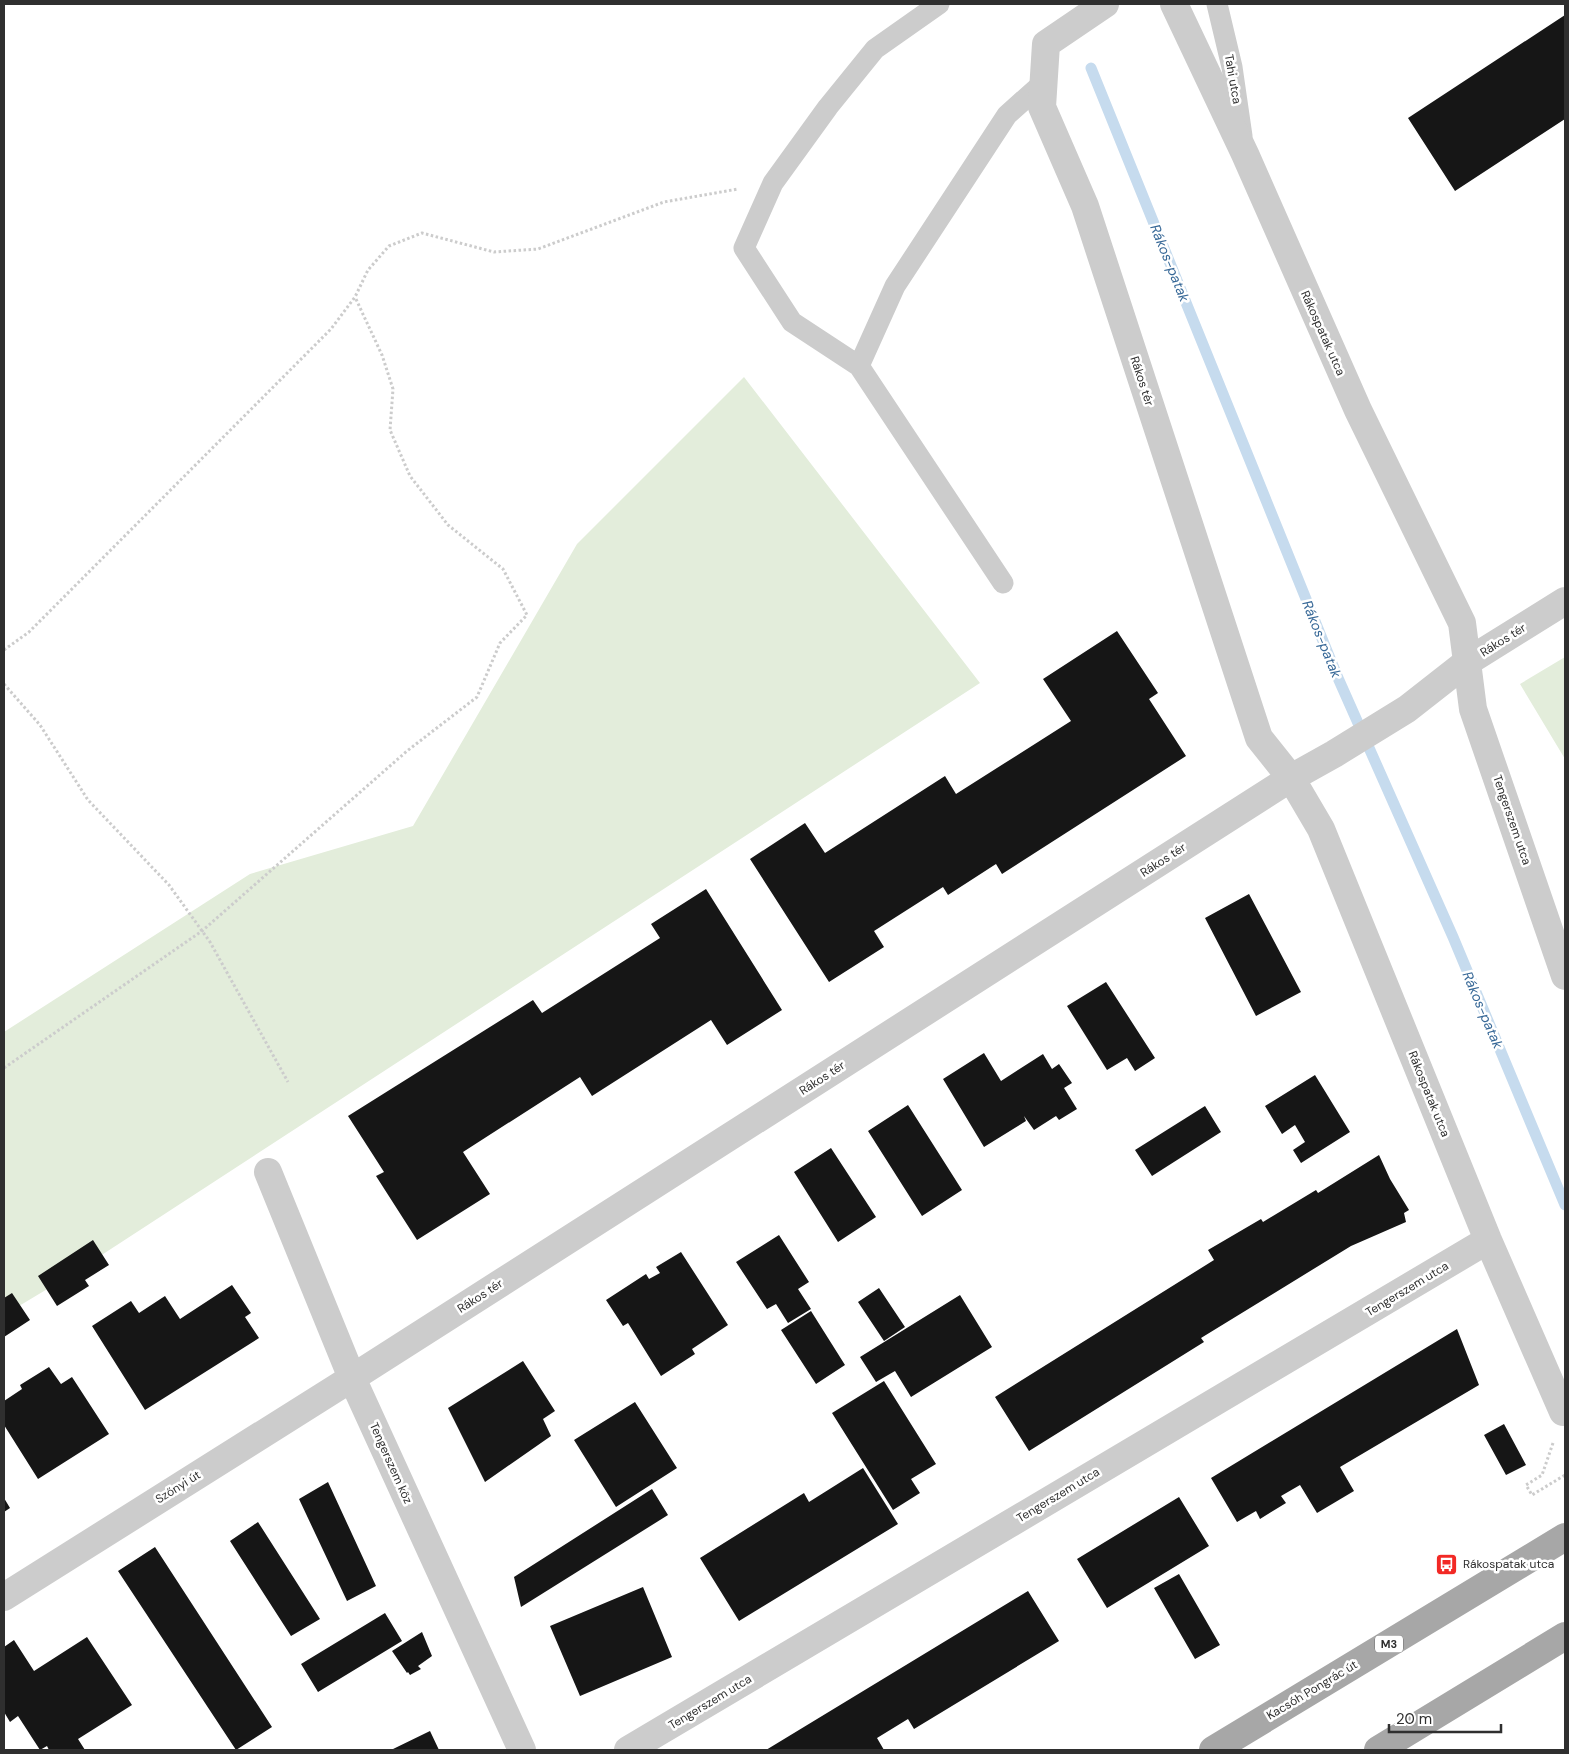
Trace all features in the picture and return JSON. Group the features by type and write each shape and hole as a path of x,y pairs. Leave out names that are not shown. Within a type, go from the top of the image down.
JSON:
{"main road":[{"name":"Kacsóh Pongrác út","path":"1213,1750 1565,1537"},
{"path":"1378,1750 1565,1636"}],"street":[{"name":"Rákos tér","path":"1105,4 1046,44 1042,107 1085,206 1259,738 1291,778"},
{"name":"Rákospatak utca","path":"1174,4 1245,154 1358,410 1462,623 1467,662"},
{"name":"Rákos tér","path":"352,1378 1291,778 1407,709 1467,662 1565,601"},
{"name":"Tengerszem utca","path":"1467,662 1474,708 1565,976"},
{"name":"Rákospatak utca","path":"1291,778 1321,829 1488,1240 1563,1412"},
{"name":"Tengerszem köz","path":"268,1172 352,1378 522,1750"},
{"name":"Tengerszem utca","path":"628,1750 1488,1240"},
{"name":"Szőnyi út","path":"4,1596 352,1378"}],"lane":[{"path":"939,4 875,49 828,107 773,183 744,248 792,322 859,366 1003,583"},
{"name":"Tahi utca","path":"1217,4 1232,67 1245,154"},
{"path":"859,366 894,286 1007,115 1044,82"}],"path":[{"path":"4,650 29,632 331,329 355,297 368,270 389,246 422,233 494,252 538,249 664,202 773,183"},
{"path":"4,1068 202,931 407,751 477,697 500,643 526,615 503,569 448,526 410,476 390,430 393,390 382,355 355,297"},
{"path":"4,684 40,725 88,800 169,885 210,942 288,1082"},
{"path":"1563,1412 1542,1475 1526,1485 1532,1495 1565,1476"}],"green space":[{"path":"744,377 980,683 74,1273 4,1315 4,1032 250,874 413,826 577,544"},
{"path":"1565,657 1565,759 1520,684"}],"building":[{"path":"1565,15 1565,119 1455,191 1408,118"},
{"path":"1117,631 1158,693 1149,699 1186,756 1002,874 996,864 948,895 943,887 874,931 884,947 829,982 750,859 805,823 825,853 945,776 956,794 1071,721 1043,679"},
{"path":"706,889 782,1010 727,1045 711,1020 592,1096 580,1077 463,1152 490,1194 417,1240 376,1176 384,1172 348,1116 533,1000 542,1013 660,938 651,924"},
{"path":"1249,894 1301,992 1256,1016 1205,918"},
{"path":"1106,982 1155,1058 1135,1071 1127,1058 1107,1070 1067,1006"},
{"path":"984,1053 1001,1081 1043,1054 1052,1069 1059,1064 1072,1083 1064,1088 1077,1109 1059,1120 1056,1116 1034,1130 1024,1116 1026,1121 984,1147 943,1079"},
{"path":"1315,1075 1350,1132 1301,1163 1293,1150 1305,1142 1295,1125 1282,1134 1265,1106"},
{"path":"908,1105 962,1190 922,1216 868,1131"},
{"path":"1205,1106 1221,1132 1152,1176 1135,1150"},
{"path":"831,1148 876,1217 838,1242 794,1172"},
{"path":"1379,1155 1390,1179 1409,1210 1404,1213 1406,1222 1351,1246 1201,1338 1204,1342 1029,1451 995,1397 1214,1260 1208,1250 1261,1219 1263,1222 1316,1190 1318,1193"},
{"path":"779,1235 809,1282 798,1289 811,1309 788,1323 776,1304 767,1309 736,1262"},
{"path":"93,1240 109,1265 85,1280 89,1286 57,1306 38,1276"},
{"path":"681,1252 728,1325 692,1349 695,1354 661,1376 628,1323 623,1326 606,1300 646,1274 649,1279 660,1273 656,1267"},
{"path":"232,1285 251,1313 245,1317 259,1338 145,1410 92,1326 131,1301 139,1313 165,1296 180,1319"},
{"path":"879,1288 905,1327 884,1341 858,1302"},
{"path":"12,1293 30,1320 4,1337 4,1298"},
{"path":"960,1295 992,1347 911,1397 895,1371 876,1382 860,1357"},
{"path":"811,1311 845,1365 816,1384 781,1330"},
{"path":"1457,1329 1479,1385 1340,1467 1354,1491 1317,1513 1300,1485 1281,1496 1286,1503 1260,1519 1256,1511 1237,1522 1211,1478"},
{"path":"523,1361 555,1411 543,1419 551,1436 485,1482 448,1408"},
{"path":"49,1367 61,1384 72,1377 109,1434 38,1479 4,1425 4,1401 22,1389 20,1385"},
{"path":"884,1381 936,1464 911,1479 920,1493 893,1510 832,1413"},
{"path":"635,1402 677,1468 616,1507 574,1440"},
{"path":"1504,1424 1526,1465 1506,1475 1484,1435"},
{"path":"863,1468 898,1524 739,1621 700,1558 804,1493 809,1502"},
{"path":"328,1482 376,1586 347,1601 299,1499"},
{"path":"652,1489 668,1515 521,1607 514,1577"},
{"path":"1179,1497 1209,1546 1107,1608 1077,1559"},
{"path":"4,1498 10,1508 4,1512"},
{"path":"258,1522 320,1619 291,1636 230,1541"},
{"path":"155,1547 272,1727 236,1750 118,1571"},
{"path":"1179,1574 1220,1645 1195,1659 1154,1588"},
{"path":"643,1587 672,1657 580,1696 550,1626"},
{"path":"1028,1591 1059,1641 914,1729 908,1719 877,1738 884,1750 766,1750"},
{"path":"385,1613 402,1641 318,1692 301,1664"},
{"path":"422,1632 432,1656 418,1666 421,1669 410,1675 392,1651"},
{"path":"87,1637 132,1705 78,1739 85,1750 49,1750 47,1746 40,1750 18,1716 10,1722 4,1712 4,1647 14,1640 34,1671"},
{"path":"430,1731 439,1750 391,1750"}],"waterway":[{"name":"Rákos-patak","path":"1091,68 1338,678 1453,937 1565,1205"}],"place":[{"name":"Rákospatak utca","path":"1447,1564"}]}
